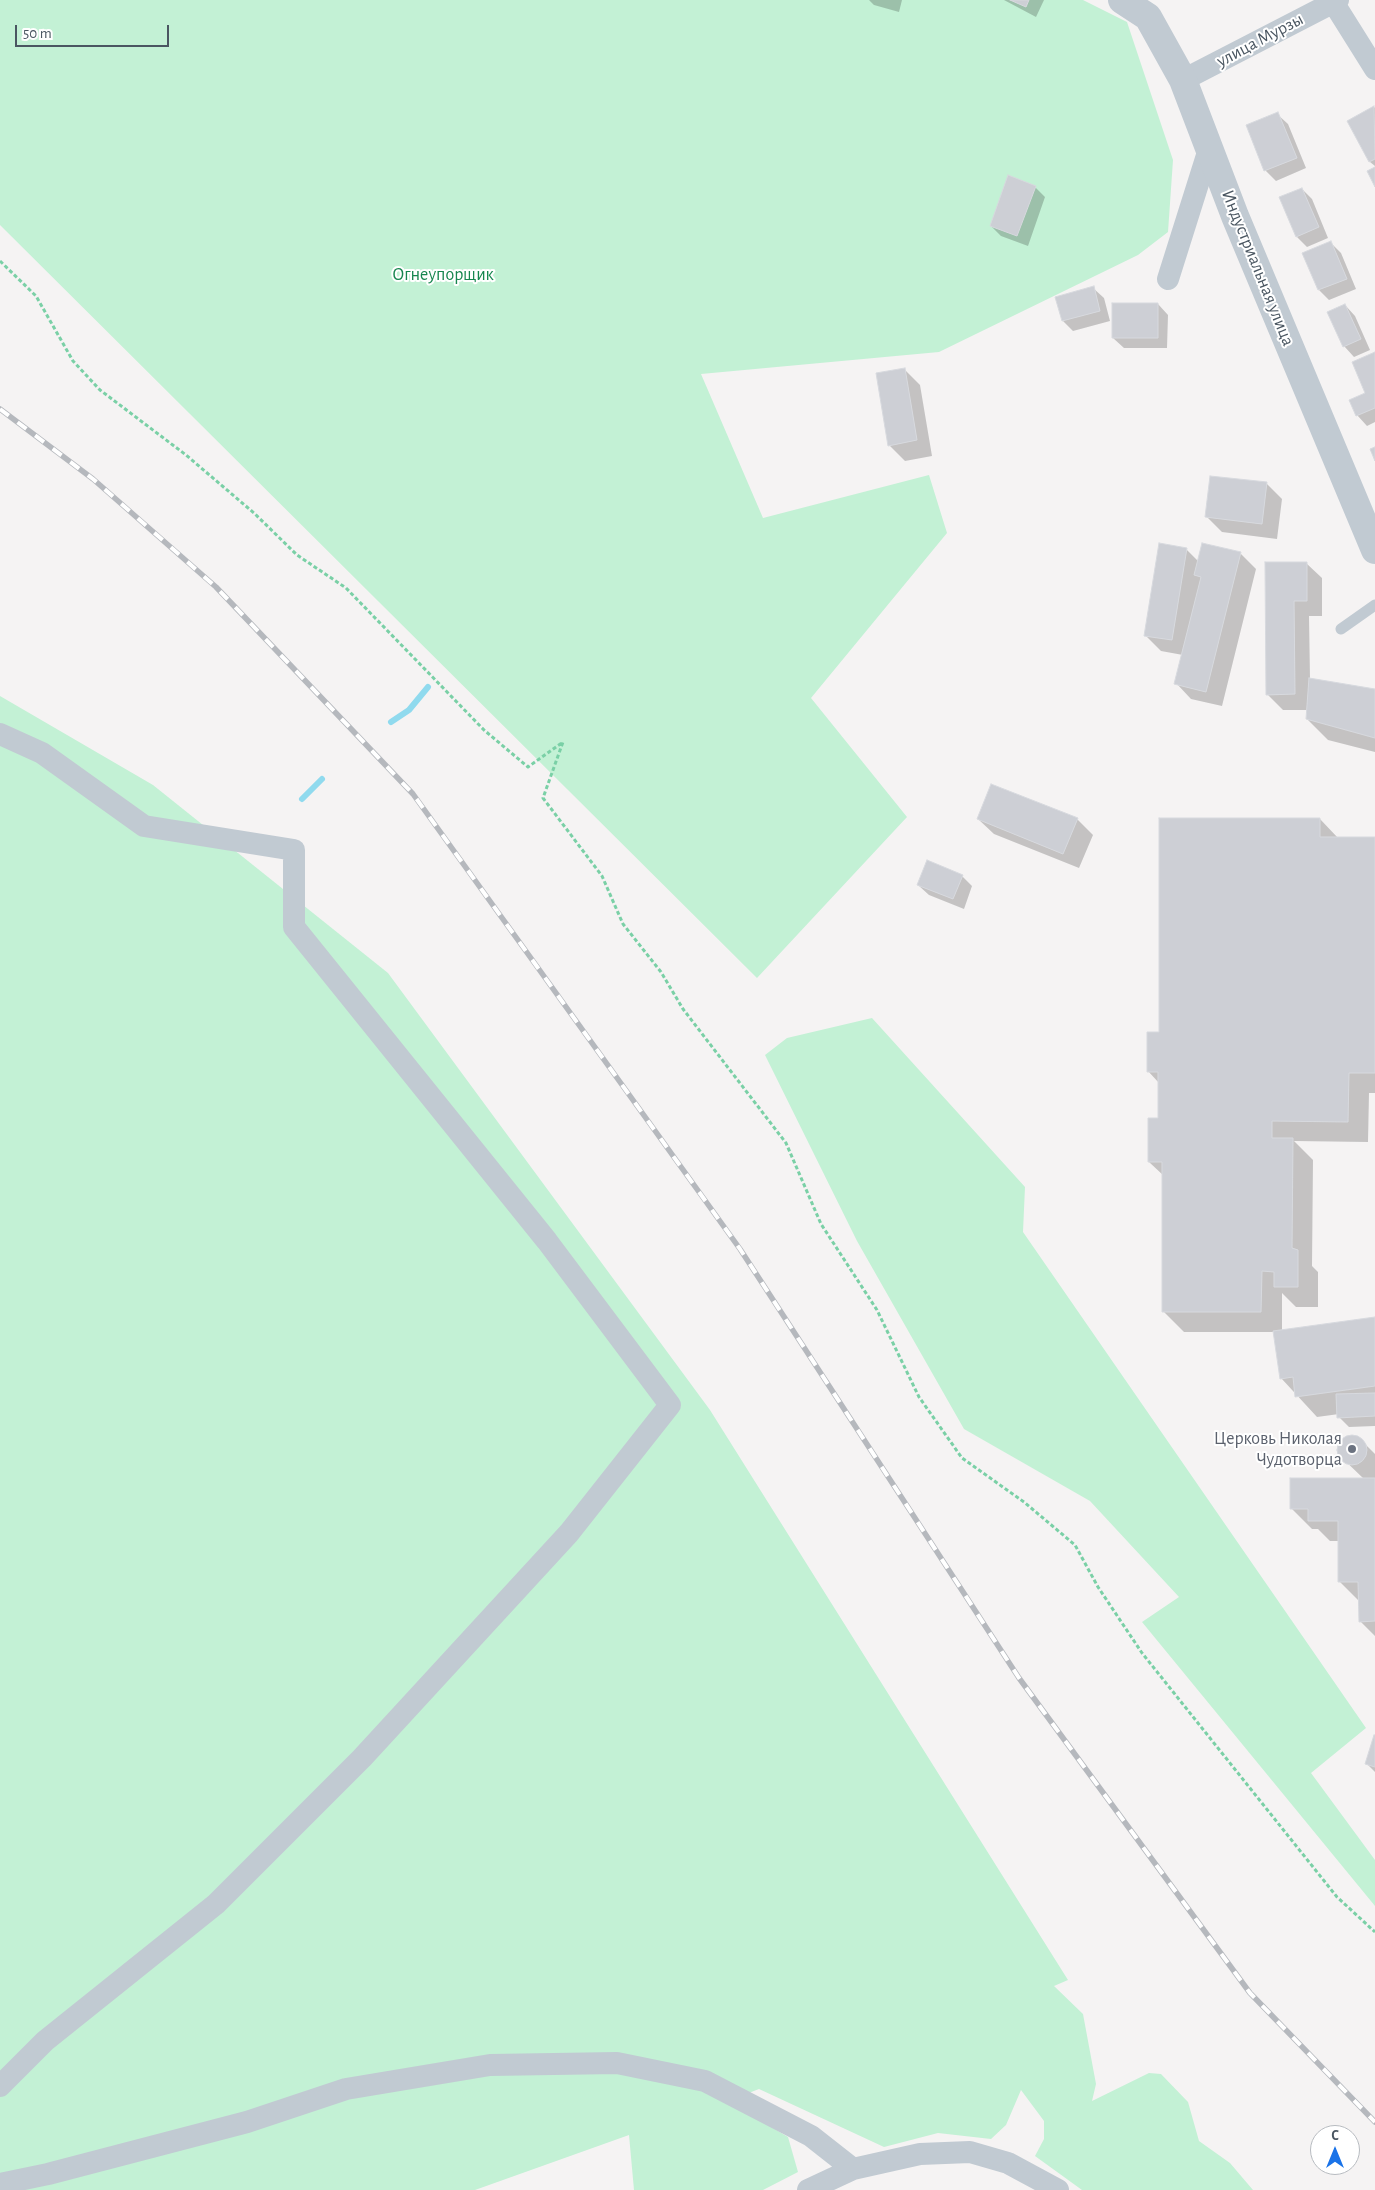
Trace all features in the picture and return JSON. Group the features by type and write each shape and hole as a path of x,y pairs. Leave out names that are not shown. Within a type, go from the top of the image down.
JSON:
{"street":[{"name":"Индустриальная улица","path":"1122,0 1148,17 1183,80 1235,216 1375,550"},
{"name":"улица Мурзы","path":"1183,80 1336,1"},
{"path":"1336,1 1375,69"},
{"path":"1168,280 1210,149"},
{"path":"0,734 42,753 144,826 294,850 294,927 547,1241 670,1405 569,1533 362,1758 216,1904 46,2041 0,2086"},
{"path":"0,2184 48,2174 248,2122 346,2089 500,2064 617,2062 705,2081 812,2136 853,2169"},
{"path":"808,2190 853,2169 920,2154 970,2152 1008,2163 1058,2190"}],"lane":[{"path":"1341,629 1375,605"}],"path":[{"path":"0,261 36,296 73,361 100,390 186,455 254,513 297,555 346,588 484,730 528,768 563,742 543,798 602,876 623,924 661,972 683,1009 786,1143 821,1224 877,1310 918,1398 962,1458 1024,1502 1075,1545 1098,1587 1142,1653 1338,1898 1375,1932"}],"green space":[{"name":"Огнеупорщик","path":"0,0 1083,0 1127,22 1173,160 1168,232 1138,255 939,352 701,374 763,518 929,475 947,533 811,698 907,817 757,978 0,225"},
{"path":"0,696 153,785 388,973 710,1410 1068,1980 1054,1986 1083,2014 1096,2084 1092,2101 1149,2073 1161,2074 1188,2102 1199,2141 1230,2163 1253,2190 1082,2190 1035,2156 1044,2139 1044,2121 1021,2090 1006,2125 991,2139 938,2133 884,2147 759,2089 728,2101 788,2137 798,2172 763,2190 634,2190 629,2135 475,2190 0,2190"},
{"path":"872,1018 1025,1187 1023,1232 1366,1728 1311,1773 1375,1860 1375,1906 1142,1622 1179,1597 1090,1501 964,1429 857,1241 765,1055 787,1038"}],"building":[{"path":"1010,0 1029,0 1026,7"},
{"path":"1374,106 1375,159 1369,162 1347,121"},
{"path":"1278,112 1297,158 1264,171 1246,125"},
{"path":"1375,167 1375,187 1367,171"},
{"path":"1008,175 1036,186 1017,236 990,226"},
{"path":"1302,188 1319,227 1296,237 1279,197"},
{"path":"1331,241 1347,279 1318,290 1302,253"},
{"path":"1094,286 1100,311 1062,321 1055,297"},
{"path":"1112,303 1158,303 1158,338 1112,338"},
{"path":"1345,304 1361,339 1343,347 1327,312"},
{"path":"1375,352 1375,408 1356,416 1349,400 1365,393 1352,362"},
{"path":"905,368 917,440 888,446 876,373"},
{"path":"1375,447 1375,461 1370,449"},
{"path":"1210,476 1267,482 1262,524 1205,517"},
{"path":"1159,543 1187,548 1172,640 1144,636"},
{"path":"1202,543 1241,552 1206,692 1174,684 1201,577 1194,575"},
{"path":"1265,562 1307,562 1307,601 1294,601 1295,694 1266,695"},
{"path":"1309,678 1375,689 1375,738 1306,719"},
{"path":"991,784 1078,818 1063,854 977,819"},
{"path":"1159,818 1320,818 1320,837 1375,837 1375,1073 1349,1073 1348,1122 1272,1121 1272,1138 1293,1138 1292,1248 1298,1250 1298,1287 1274,1287 1274,1272 1262,1271 1261,1312 1162,1312 1162,1162 1148,1162 1148,1118 1158,1118 1158,1072 1147,1072 1147,1032 1159,1032"},
{"path":"927,860 963,875 953,899 917,885"},
{"path":"1375,1317 1375,1386 1295,1397 1293,1377 1280,1379 1273,1331"},
{"path":"1375,1393 1375,1416 1337,1418 1336,1394"},
{"name":"Церковь Николая Чудотворца","path":"1352,1435 1363,1439 1367,1450 1363,1461 1352,1465 1341,1461 1337,1450 1341,1439"},
{"path":"1290,1478 1375,1478 1375,1621 1359,1622 1358,1582 1338,1582 1338,1521 1308,1521 1308,1509 1290,1509"},
{"path":"1375,1735 1375,1767 1365,1764"}],"waterway":[{"path":"391,722 409,710 428,687"},
{"path":"302,799 322,779"}],"railway":[{"path":"0,409 93,479 216,587 413,794 740,1249 1019,1678 1250,1993 1375,2122"}],"place":[{"name":"Церковь Николая Чудотворца","path":"1352,1449"}]}
